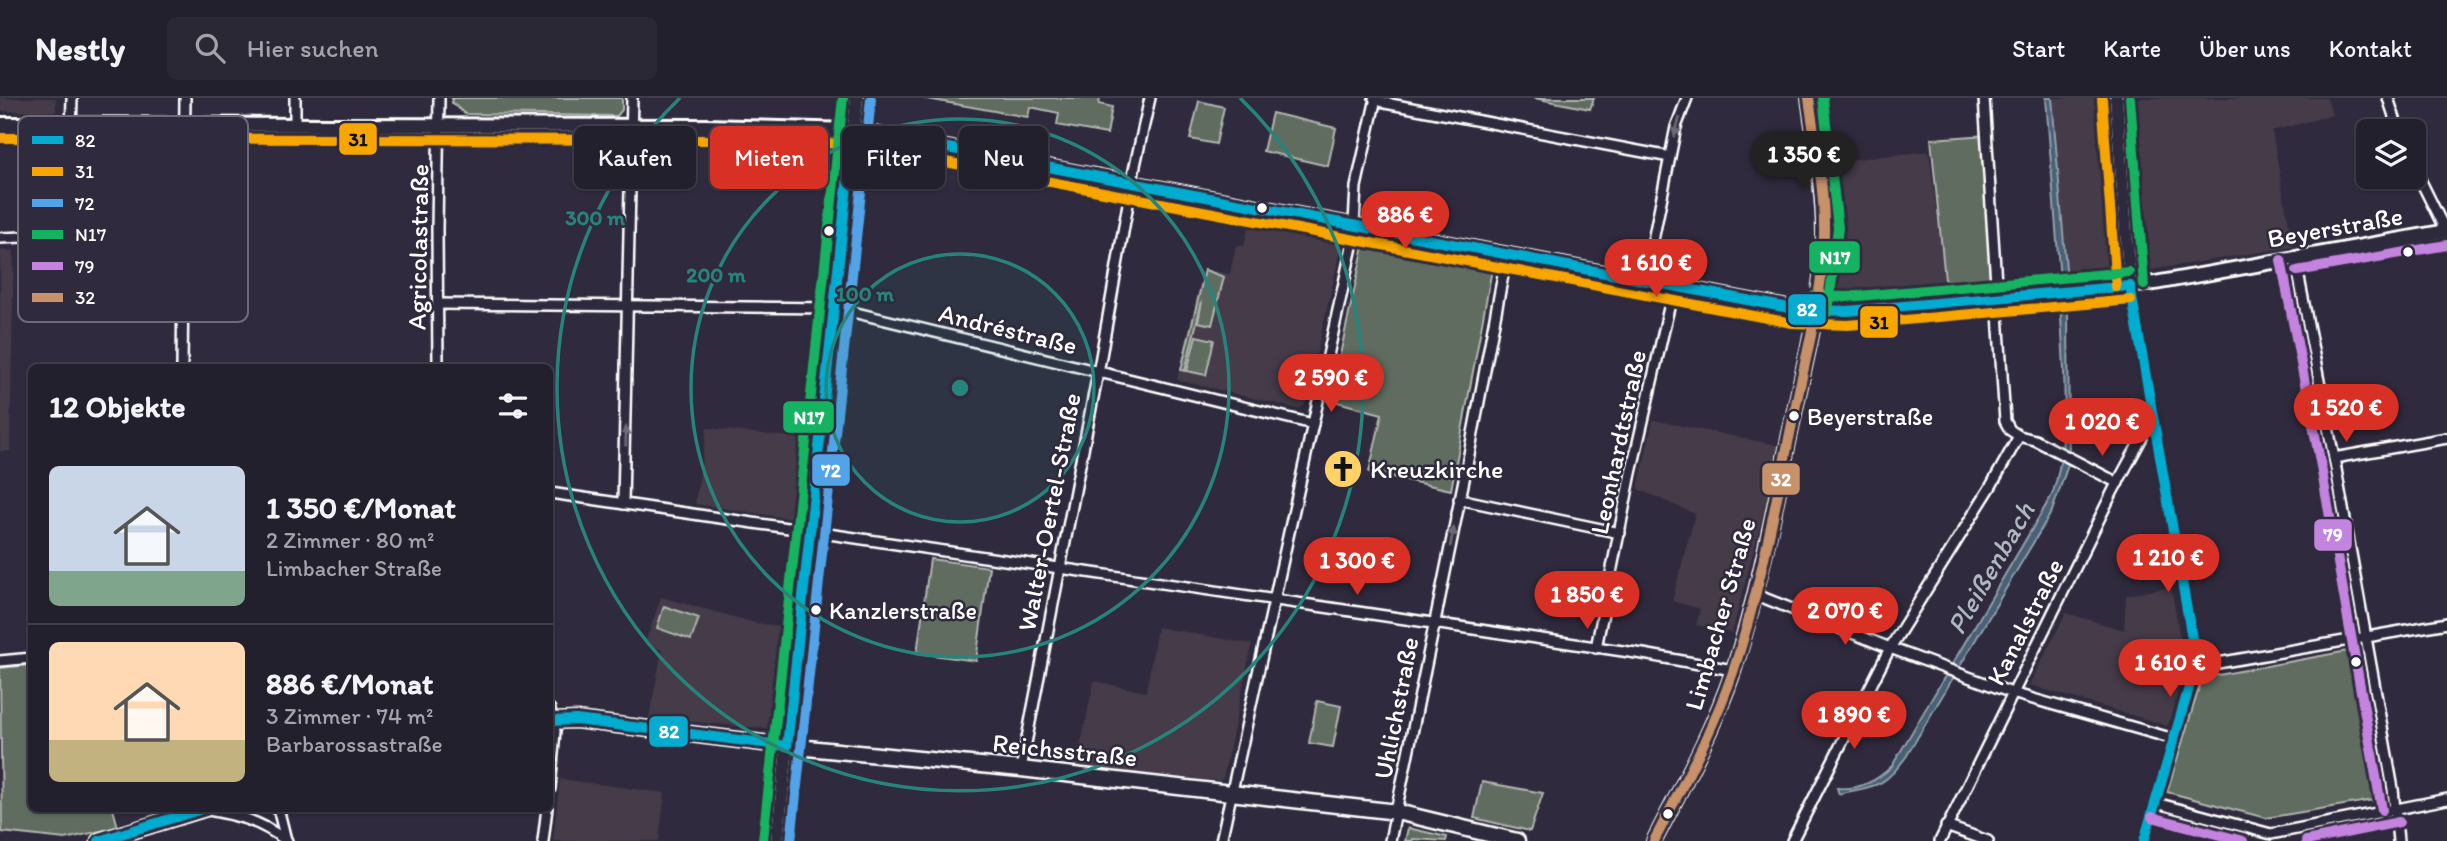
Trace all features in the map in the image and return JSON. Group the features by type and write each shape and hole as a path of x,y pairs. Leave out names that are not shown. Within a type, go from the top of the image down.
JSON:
{"main road":[{"name":"Reichsstraße","path":"553,722 604,724 1397,812 1517,841"},
{"path":"99,841 185,812"}],"street":[{"path":"72,98 72,116"},
{"path":"185,98 185,116"},
{"path":"295,98 295,125"},
{"name":"Agricolastraße","path":"438,364 439,98"},
{"path":"631,126 632,98"},
{"path":"854,126 857,98"},
{"name":"Walter-Oertel-Straße","path":"1021,769 1150,98"},
{"path":"1221,841 1353,242 1356,187 1375,98 1385,103 1670,157"},
{"path":"1646,280 1676,127 1687,98"},
{"name":"Limbacher Straße","path":"1654,841 1708,735 1733,670 1754,594 1792,423 1814,310 1824,228 1810,98"},
{"path":"1984,98 2005,421 2010,430 2019,436 2035,440 2118,482"},
{"path":"2116,98 2130,286 2193,644 2194,667 2144,841"},
{"path":"2388,98 2395,119"},
{"name":"Beyerstraße","path":"0,124 18,124"},
{"name":"Beyerstraße","path":"248,125 574,127"},
{"name":"Beyerstraße","path":"696,128 842,130"},
{"name":"Beyerstraße","path":"945,147 1794,309 1843,311 2130,286 2446,232"},
{"path":"624,504 632,189"},
{"path":"777,841 847,189"},
{"path":"2425,189 2446,232"},
{"path":"0,238 18,237"},
{"name":"Uhlichstraße","path":"1390,841 1507,254"},
{"path":"2295,257 2334,458 2396,808 2398,841"},
{"name":"Leonhardtstraße","path":"1596,648 1674,286"},
{"name":"Andréstraße","path":"438,304 836,308 1313,424"},
{"path":"182,322 182,364"},
{"name":"Kanalstraße","path":"1940,841 1945,825 2118,482 2144,434 2153,426"},
{"path":"1793,841 1890,648 2013,451 2019,436"},
{"path":"2334,458 2447,438"},
{"path":"553,493 1275,599 1733,670"},
{"path":"1459,499 1620,533"},
{"path":"1754,594 2012,693 2174,739"},
{"path":"2194,667 2447,623"},
{"path":"0,661 28,658"},
{"path":"2156,803 2271,838 2396,808 2447,799"},
{"path":"222,812 263,824 286,841"},
{"path":"279,812 286,841"},
{"path":"543,841 547,812"},
{"path":"1945,825 1988,841"}],"shaded area":[{"path":"0,98 56,98 56,112 0,111"},
{"path":"2052,98 2108,98 2116,262 2109,278 2067,281"},
{"path":"2127,98 2327,98 2332,115 2272,131 2293,247 2144,271 2140,268"},
{"path":"1929,151 1946,290 1836,300 1829,292 1834,236 1827,162"},
{"path":"1267,218 1344,235 1305,405 1298,409 1177,380 1203,269 1230,274 1236,245 1244,246 1250,220 1265,224"},
{"path":"14,250 10,451 0,451 0,251"},
{"path":"1653,420 1781,446 1732,633 1696,625 1700,609 1672,601 1695,514 1638,489"},
{"path":"707,428 808,439 800,520 695,504"},
{"path":"2171,587 2185,666 2168,726 2029,685 2066,613 2124,630 2126,595"},
{"path":"661,597 756,623 783,627 773,729 649,718 662,650 645,643"},
{"path":"1157,627 1252,644 1223,779 1219,781 1076,767 1094,681 1146,692"},
{"path":"560,779 665,793 659,841 553,841"}],"green space":[{"path":"452,98 622,98 622,110 617,116 465,114 452,103"},
{"path":"922,98 1100,98 1099,104 1112,107 1107,134 1057,125 1059,113 1030,107 1028,117"},
{"path":"1534,98 1594,98 1590,109"},
{"path":"1199,101 1224,107 1216,144 1190,139"},
{"path":"1272,113 1336,128 1328,166 1263,151"},
{"path":"1987,135 1997,286 1946,290 1931,139"},
{"path":"1368,246 1492,269 1451,490 1369,472 1382,414 1330,400 1363,250"},
{"path":"1205,270 1224,277 1212,325 1198,322 1202,301 1185,371 1181,370"},
{"path":"1196,336 1214,340 1206,375 1187,371"},
{"path":"930,559 989,567 976,661 917,653"},
{"path":"664,606 699,618 691,640 657,628"},
{"path":"2353,650 2380,799 2266,818 2167,792 2202,678"},
{"path":"28,665 28,812 114,812 118,827 65,839 2,832 0,668"},
{"path":"1317,701 1341,706 1333,747 1309,743"},
{"path":"1482,782 1543,793 1530,831 1474,818"},
{"path":"1408,828 1447,837 1446,841 1405,841"}],"water":[{"path":"2046,98 2052,98 2067,281 2060,281"},
{"path":"2060,304 2068,304 2069,462 2052,511 1898,768 1884,781 1839,794 1837,788 1852,788 1867,783 1892,766 2052,495 2058,474 2064,426"}],"transit line":[{"name":"N17","path":"763,840 843,98"},
{"name":"32","path":"1654,841 1716,716 1733,672 1752,608 1809,348 1821,280 1824,235 1821,183 1809,98"},
{"name":"N17","path":"1823,98 1838,228 1828,312"},
{"name":"N17","path":"2130,98 2144,285"},
{"name":"72","path":"791,841 871,99"},
{"name":"31","path":"2102,99 2116,287"},
{"name":"31","path":"0,138 18,138"},
{"name":"31","path":"248,139 706,140 851,144 1792,323 1848,325 2131,300"},
{"name":"82","path":"945,148 1794,309 1847,311 2130,286"},
{"name":"82","path":"787,746 847,189"},
{"name":"79","path":"2297,271 2447,245"},
{"name":"79","path":"2281,260 2382,810"},
{"name":"N17","path":"1814,296 1847,297 2129,272"},
{"name":"82","path":"2130,286 2195,667 2144,841"},
{"name":"82","path":"553,721 576,720 787,746"},
{"name":"82","path":"99,841 192,812"},
{"name":"79","path":"2152,817 2243,841"},
{"name":"79","path":"2306,841 2399,822"}],"place":[{"name":"Beyerstraße","path":"1794,416"},
{"name":"Kreuzkirche","path":"1343,469"},
{"name":"Kanzlerstraße","path":"816,610"}],"water label":[{"name":"Pleißenbach","path":"1990,568"}]}
